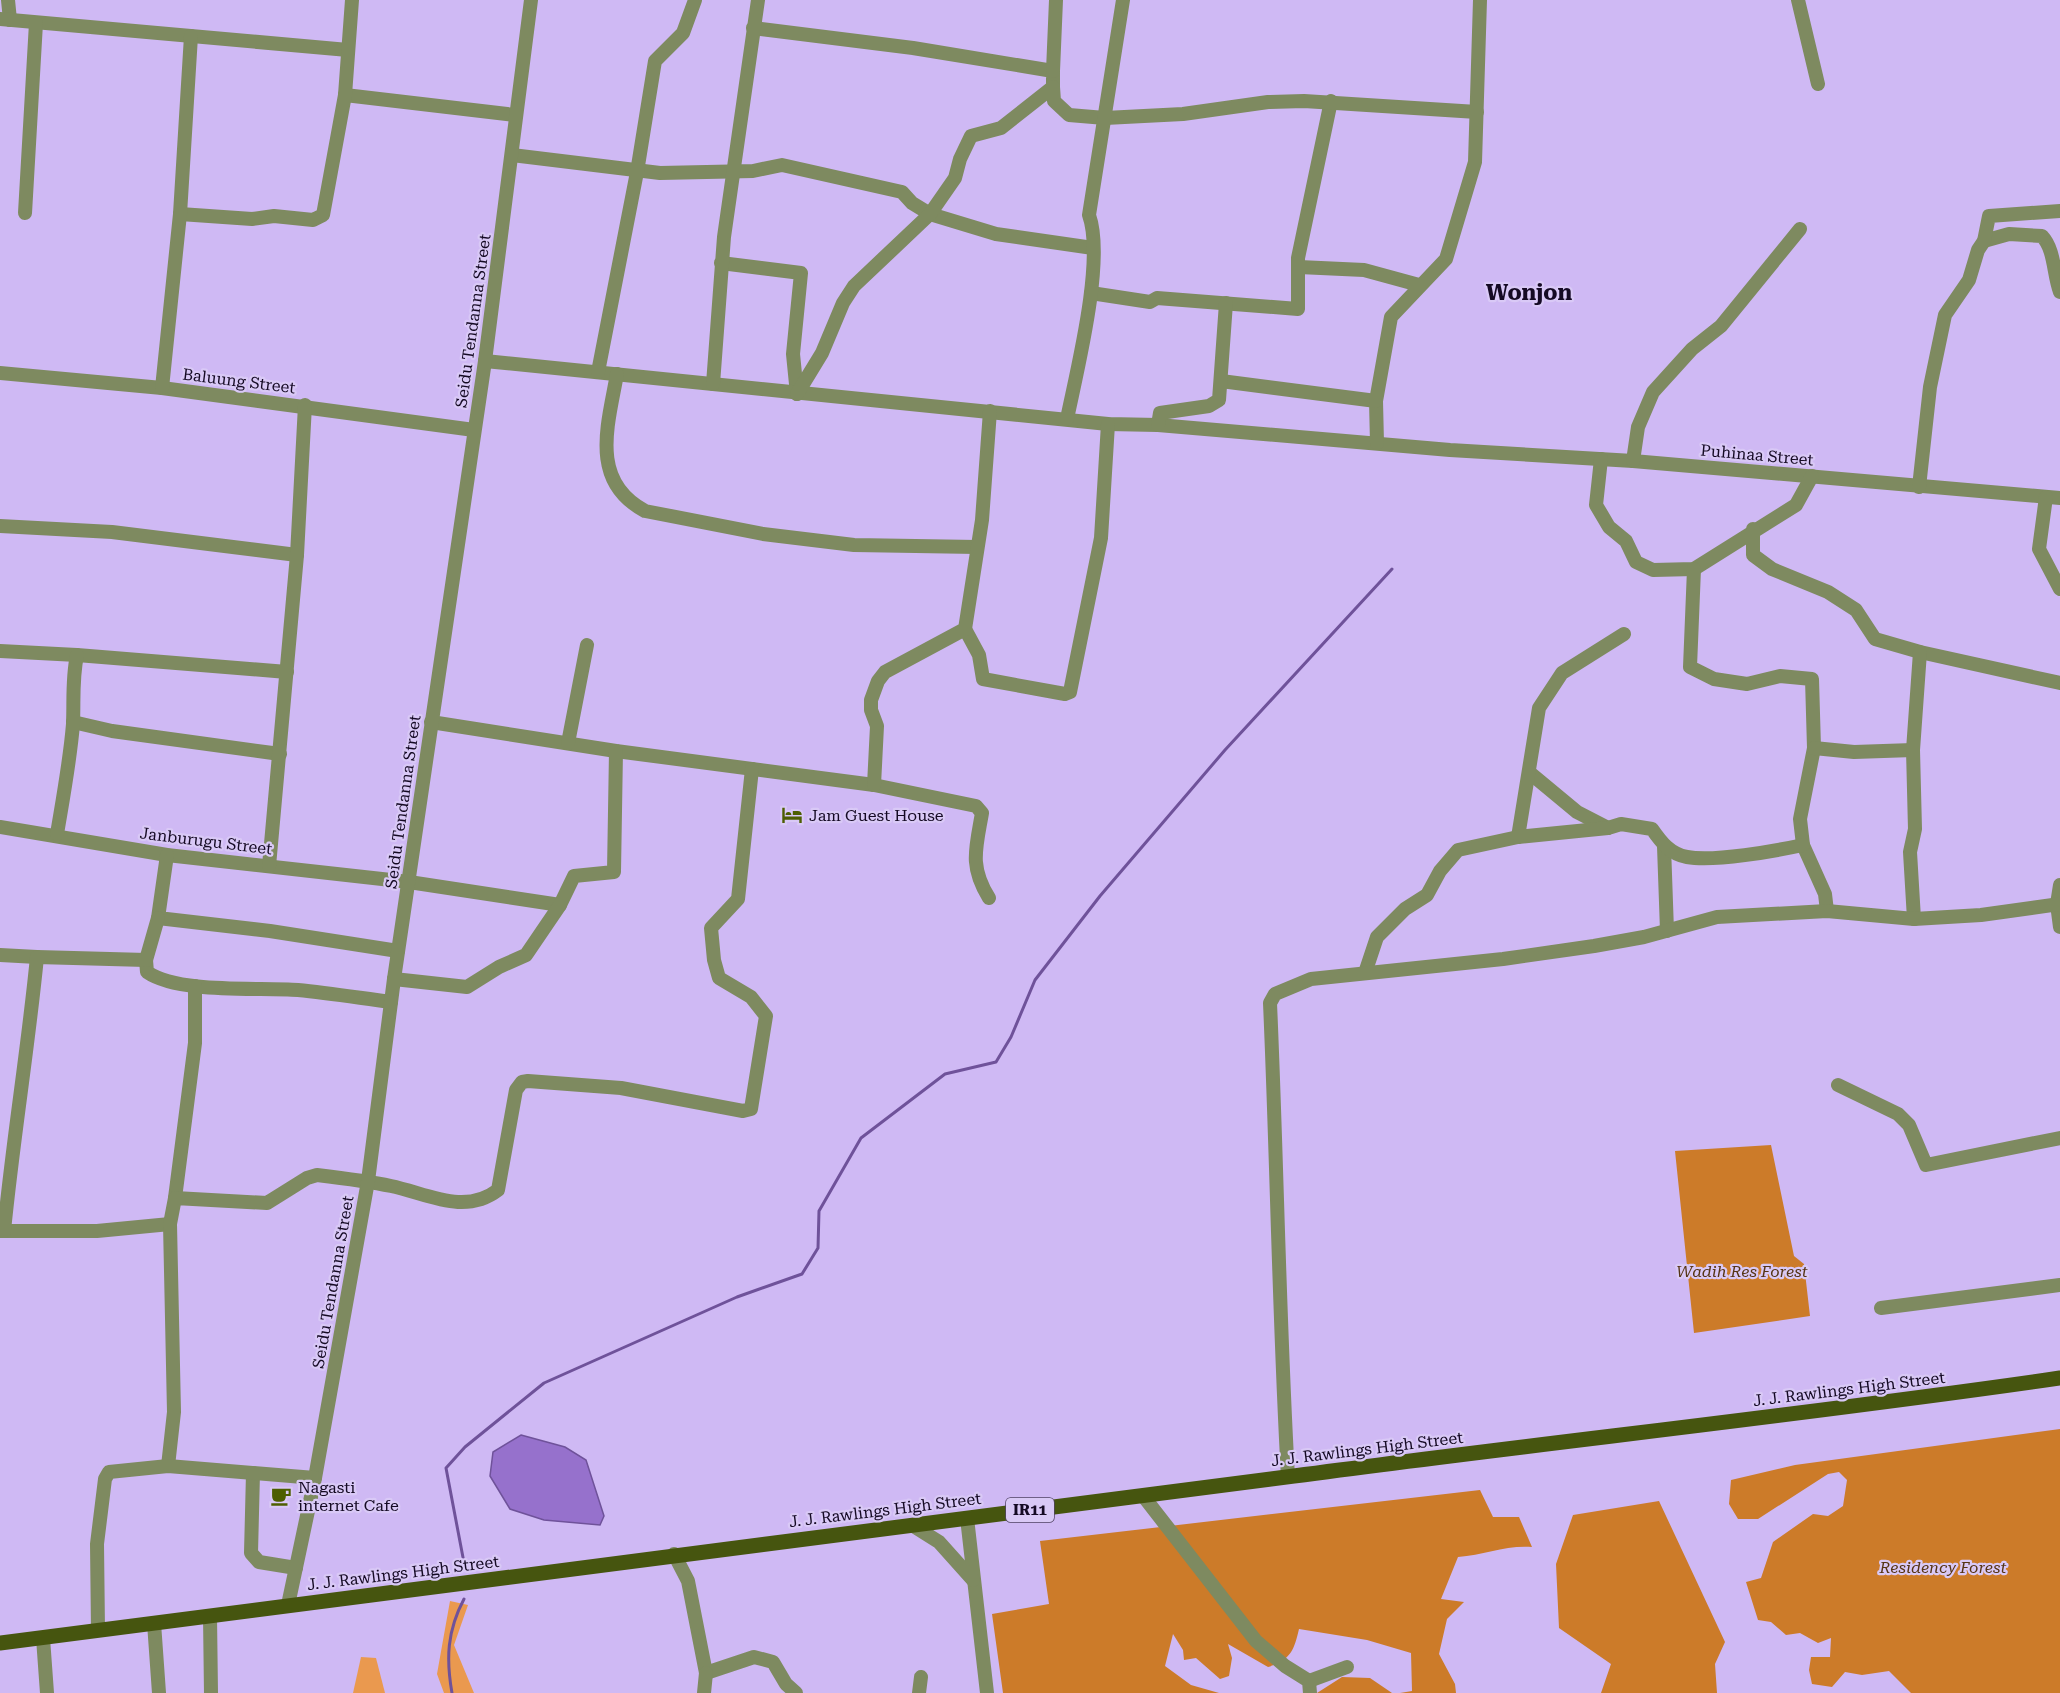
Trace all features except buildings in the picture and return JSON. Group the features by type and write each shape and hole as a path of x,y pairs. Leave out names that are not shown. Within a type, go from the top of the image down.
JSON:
{"main road":[{"name":"J. J. Rawlings High Street","path":"0,1643 463,1584 674,1554 1144,1497 2060,1378"}],"street":[{"path":"8,0 5,20 348,50"},
{"path":"180,214 252,219 274,216 313,220 323,215 345,95 352,0"},
{"name":"Seidu Tendanna Street","path":"288,1605 315,1478 368,1181 398,951 485,361 531,0"},
{"path":"598,372 637,172 655,60 683,33 694,0"},
{"path":"712,384 722,263 758,0"},
{"path":"1056,0 1054,101 1069,115 1105,118 1183,114 1268,102 1331,101 1477,112"},
{"path":"1067,419 1091,293 1093,227 1089,215 1123,0"},
{"path":"1377,444 1376,401 1391,317 1446,259 1475,162 1480,0"},
{"path":"1798,0 1818,84"},
{"path":"25,213 36,23"},
{"path":"753,28 913,48 1053,71"},
{"path":"162,388 180,214 191,36"},
{"path":"797,394 822,353 843,303 854,286 930,214 955,178 960,159 971,136 1001,128 1053,87"},
{"path":"345,95 515,115"},
{"path":"1091,293 1150,302 1156,298 1298,309 1298,258 1331,101"},
{"path":"512,156 637,172 753,171 782,165 902,192 912,203 930,214 996,234 1093,248"},
{"path":"1919,487 1930,387 1945,315 1969,280 1978,250 1984,241 1989,216 2060,211"},
{"path":"1633,461 1638,427 1653,392 1692,349 1721,326 1800,229"},
{"path":"1984,241 2009,234 2042,236 2050,245 2053,273 2060,291"},
{"path":"722,263 801,273 793,354 797,394"},
{"path":"1299,267 1364,270 1419,285"},
{"path":"1158,425 1160,412 1209,406 1219,400 1226,303"},
{"name":"Puhinaa Street","path":"485,361 1108,424 1158,425 1450,450 1633,461 2053,497"},
{"name":"Baluung Street","path":"0,373 162,388 305,405 474,430"},
{"path":"616,374 604,449 614,482 631,503 645,511 763,534 854,545 977,547"},
{"path":"1221,381 1376,401"},
{"path":"269,866 297,555 305,405"},
{"path":"990,411 982,520 965,629 979,655 983,679 1065,694 1070,692 1101,538 1108,424"},
{"path":"1601,459 1596,505 1609,527 1626,541 1636,562 1653,570 1694,569 1753,529 1796,505 1812,476"},
{"path":"2053,497 2039,549 2060,589"},
{"path":"0,526 112,532 297,555"},
{"path":"1753,529 1753,555 1772,569 1828,592 1856,610 1875,639 1920,652 2060,683"},
{"path":"1694,569 1690,668 1714,679 1747,684 1780,676 1812,679 1814,748 1800,819 1803,845 1825,894 1827,911"},
{"path":"874,785 877,726 871,710 871,700 878,681 885,672 965,629"},
{"path":"1518,837 1539,708 1555,681 1562,674 1624,634"},
{"path":"568,743 586,645"},
{"path":"0,651 287,672"},
{"path":"1914,920 1909,880 1914,829 1913,750 1920,652"},
{"path":"57,834 69,766 73,722 72,682 77,655"},
{"path":"73,722 112,731 280,754"},
{"path":"431,722 616,751 874,785 976,806 982,813 974,858 978,880 989,898"},
{"path":"1814,748 1854,752 1913,750"},
{"path":"394,980 467,987 499,967 526,955 561,905 574,876 614,872 616,751"},
{"path":"175,1198 267,1203 307,1178 317,1176 368,1181 411,1190 441,1202 472,1201 494,1194 498,1190 502,1175 516,1089 522,1082 621,1089 743,1111 751,1109 765,1016 752,997 719,978 714,960 711,928 738,899 752,769"},
{"path":"1530,772 1576,813 1608,828"},
{"path":"1365,973 1377,937 1405,909 1427,895 1440,871 1458,850 1518,837 1608,828 1621,824 1652,829 1664,846 1687,857 1779,850 1803,845"},
{"name":"Janburugu Street","path":"0,826 57,834 167,855 409,882 561,905"},
{"path":"1664,846 1667,931"},
{"path":"167,855 158,918 146,960 147,972 156,978 195,986 298,990 391,1002"},
{"path":"2060,885 2058,904 2060,927"},
{"path":"1288,1477 1280,1326 1278,1188 1270,1003 1275,994 1311,979 1503,959 1594,946 1667,931 1717,917 1827,911 1914,920 1980,915 2058,904"},
{"path":"158,918 270,931 398,951"},
{"path":"0,955 146,960"},
{"path":"37,957 29,1039 2,1231 97,1232 170,1224"},
{"path":"168,1466 174,1412 170,1224 195,1043 195,986"},
{"path":"1838,1085 1898,1114 1909,1125 1926,1166 2060,1138"},
{"path":"1881,1308 2060,1285"},
{"path":"98,1630 97,1544 105,1479 109,1472 168,1466 315,1478"},
{"path":"253,1473 251,1553 260,1562 296,1568"},
{"path":"1144,1497 1256,1641 1310,1687 1347,1667"},
{"path":"967,1518 987,1693"},
{"path":"912,1525 939,1542 973,1580"},
{"path":"674,1554 688,1581 706,1673 704,1693"},
{"path":"210,1616 211,1693"},
{"path":"154,1623 159,1693"},
{"path":"43,1638 47,1693"},
{"path":"706,1673 754,1657 773,1662 786,1684 796,1693"},
{"path":"919,1693 921,1677"}],"shaded area":[{"path":"521,1435 565,1447 586,1460 604,1516 600,1525 544,1520 510,1509 490,1476 493,1452"},
{"path":"450,1601 468,1605 454,1645 474,1693 444,1693 437,1674"},
{"path":"361,1657 376,1658 385,1693 353,1693"}],"green space":[{"name":"Wadih Res Forest","path":"1771,1145 1794,1256 1804,1264 1810,1316 1694,1333 1675,1151"},
{"name":"Residency Forest","path":"2060,1429 2060,1693 1911,1693 1889,1671 1862,1675 1845,1672 1832,1687 1812,1684 1809,1670 1811,1657 1830,1657 1831,1638 1818,1643 1800,1633 1786,1635 1771,1622 1758,1620 1746,1582 1761,1578 1773,1542 1813,1514 1828,1516 1843,1506 1847,1480 1839,1472 1828,1474 1758,1519 1738,1519 1729,1504 1731,1480 1795,1465"},
{"path":"1480,1490 1493,1517 1519,1517 1532,1547 1513,1547 1458,1557 1441,1599 1464,1602 1447,1619 1439,1654 1455,1684 1456,1693 1400,1693 1412,1691 1411,1653 1367,1640 1299,1629 1295,1643 1287,1657 1268,1667 1228,1644 1232,1658 1229,1676 1220,1679 1196,1658 1184,1660 1183,1650 1173,1634 1165,1666 1191,1685 1219,1693 1003,1693 992,1614 1049,1604 1040,1541"},
{"path":"1659,1501 1725,1642 1715,1664 1717,1693 1601,1693 1611,1664 1559,1628 1556,1564 1573,1515"},
{"path":"1342,1677 1370,1678 1392,1693 1317,1693"}],"waterway":[{"path":"465,1568 446,1468 465,1447 544,1383 737,1297 802,1274 818,1248 819,1211 861,1138 945,1074 996,1062 1011,1037 1035,980 1100,896 1225,750 1392,569"},
{"path":"452,1693 449,1645 454,1622 464,1599"}],"place":[{"name":"Jam Guest House","path":"792,815"},
{"name":"Nagasti internet Cafe","path":"281,1496"}],"district":[{"name":"Wonjon","path":"1529,292"}]}
